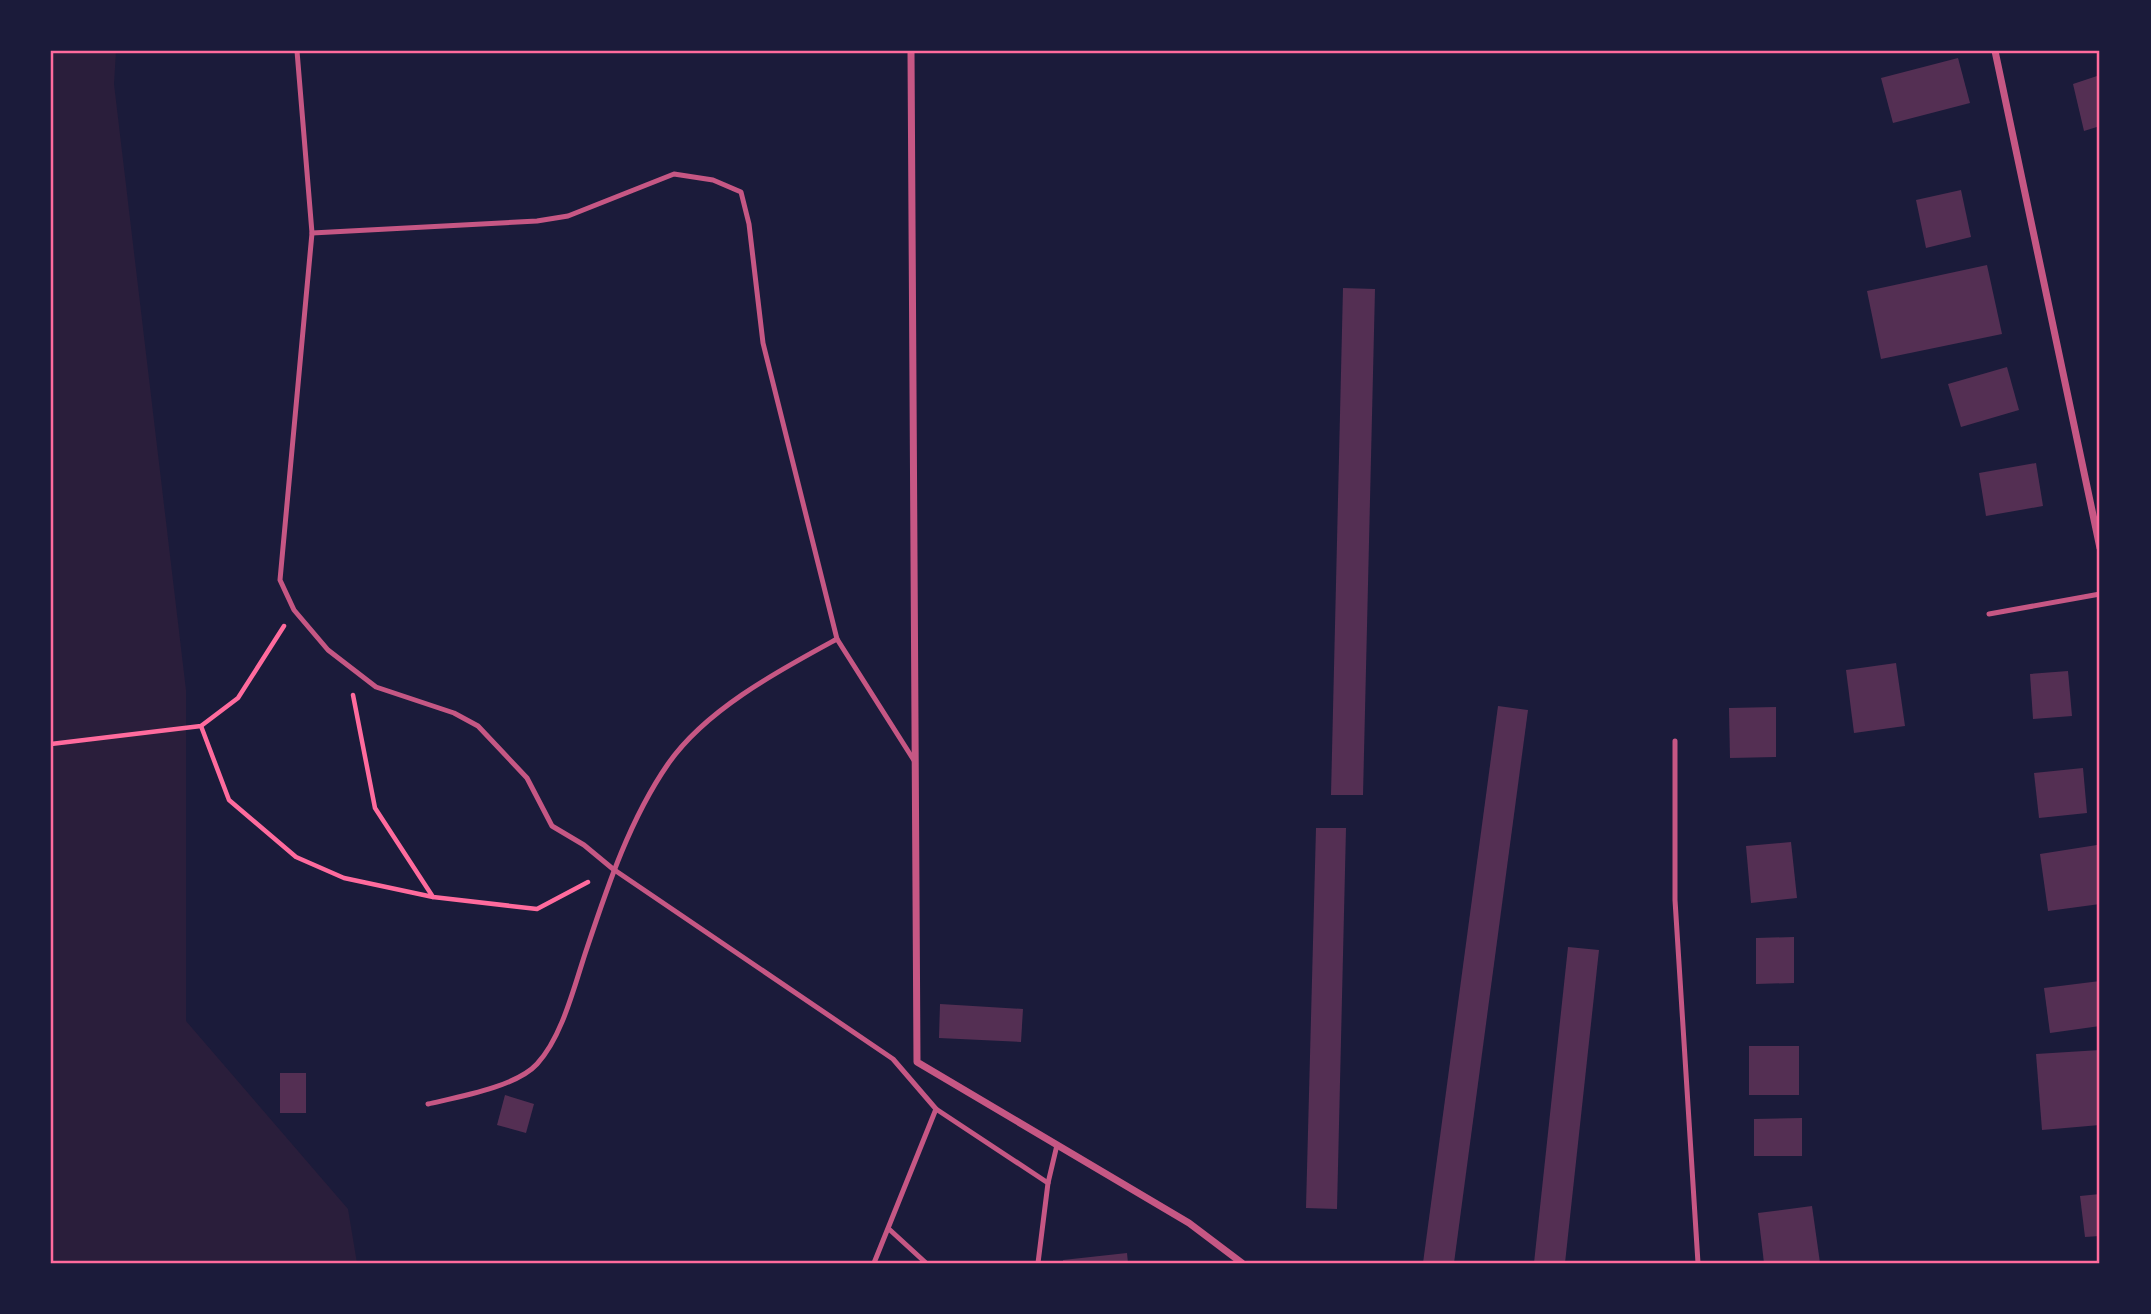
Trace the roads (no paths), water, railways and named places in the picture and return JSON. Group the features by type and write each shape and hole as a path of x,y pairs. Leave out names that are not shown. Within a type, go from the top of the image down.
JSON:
{"street":[{"path":"911,51 917,1062 1189,1223 1242,1263"},
{"path":"1995,51 2100,548"}],"lane":[{"path":"297,51 312,233 279,580 294,610 328,650 376,687 454,713 478,726 527,778 552,827 584,845 613,869 893,1059 936,1109 1048,1183"},
{"path":"312,233 537,221 568,216 674,174 713,180 741,192 749,224 763,343 837,639 915,762"},
{"path":"1989,614 2100,594"},
{"path":"428,1104 498,1086 536,1065 562,1020 613,869 669,762 714,716 769,675 837,639"},
{"path":"1675,741 1675,900 1698,1263"},
{"path":"874,1263 890,1230 936,1109"},
{"path":"1038,1263 1048,1183 1057,1145"},
{"path":"890,1230 926,1263"}]}
